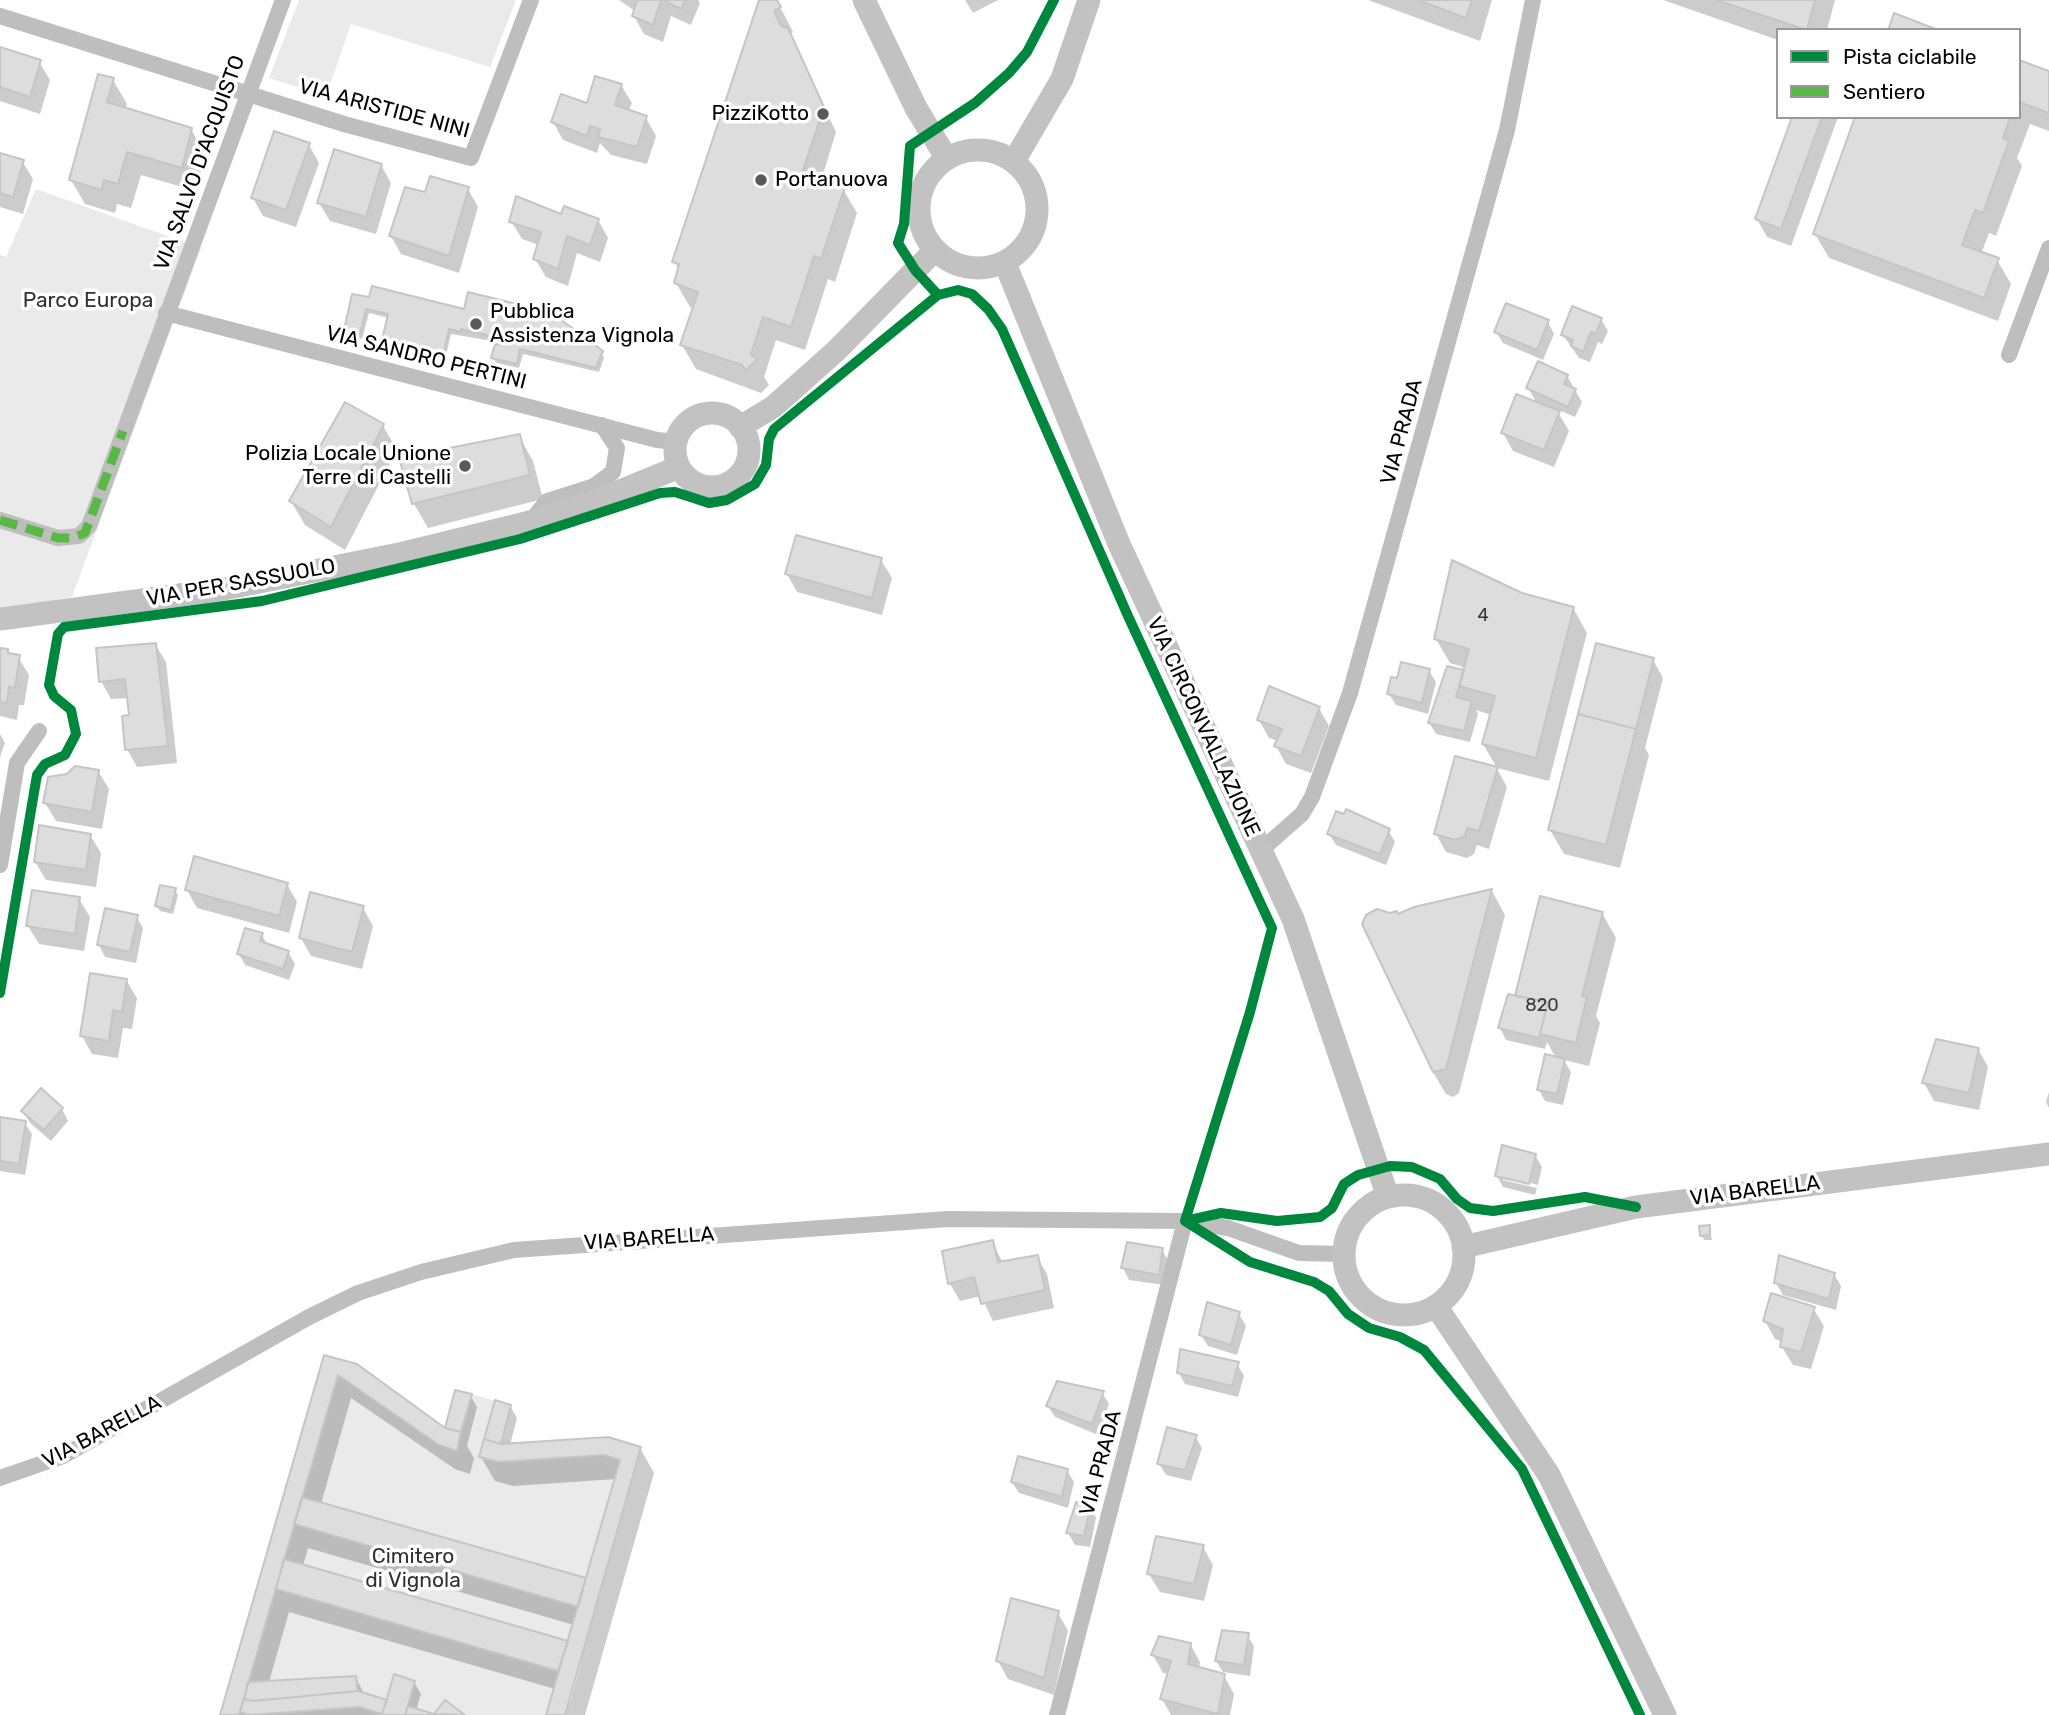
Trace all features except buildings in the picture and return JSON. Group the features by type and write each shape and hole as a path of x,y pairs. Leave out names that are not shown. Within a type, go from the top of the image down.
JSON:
{"main road":[{"path":"864,0 916,108 947,159"},
{"path":"1014,161 1062,79 1089,0"},
{"path":"988,150 1014,161 1034,189 1037,214 1030,239 1019,253 1005,263 990,268 968,268 946,260 934,250 922,227 919,201 933,170 947,159 967,151 988,150"},
{"path":"740,428 773,407 836,351 934,250"},
{"name":"VIA CIRCONVALLAZIONE","path":"1005,263 1119,544 1307,954 1388,1197"},
{"path":"706,414 725,416 740,428 746,436 748,457 745,466 731,482 722,486 702,486 684,475 679,467 676,442 687,424 706,414"},
{"name":"VIA PER SASSUOLO","path":"0,619 269,581 404,553 530,522 596,500 679,467"},
{"name":"VIA BARELLA","path":"1463,1247 1648,1205 2049,1154"},
{"path":"1408,1195 1428,1200 1441,1208 1459,1232 1463,1247 1461,1274 1455,1287 1436,1306 1419,1314 1383,1312 1366,1303 1354,1289 1346,1272 1343,1254 1352,1224 1374,1203 1388,1197 1408,1195"},
{"path":"1436,1306 1549,1475 1665,1715"}],"street":[{"name":"VIA SALVO D'ACQUISTO","path":"0,520 58,538 72,538 85,533 283,0"},
{"name":"VIA ARISTIDE NINI","path":"249,94 471,158 531,0"},
{"name":"VIA PRADA","path":"1259,851 1302,814 1312,797 1350,693 1507,130 1533,0"},
{"path":"0,16 249,94"},
{"path":"2008,355 2049,248"},
{"name":"VIA SANDRO PERTINI","path":"166,313 676,442"},
{"path":"530,522 547,501 594,486 613,472 617,448 602,425"},
{"path":"0,865 18,763 39,731"},
{"name":"VIA BARELLA","path":"0,1478 63,1456 358,1293 466,1260 552,1247 909,1221 1185,1222 1228,1228 1299,1254 1343,1254"},
{"name":"VIA PRADA","path":"1057,1715 1185,1222"}],"green space":[{"path":"299,0 516,0 490,67 351,24 326,96 269,78"},
{"name":"Parco Europa","path":"36,189 201,248 72,597 0,610 0,255 6,257"},
{"name":"Cimitero di Vignola","path":"324,1355 357,1364 444,1428 455,1390 511,1405 501,1443 608,1437 641,1447 565,1715 220,1715"}],"marked path":[{"path":"0,520 58,538 72,538 85,533 123,431"}],"cycle path":[{"path":"1054,0 1027,52 1009,73 975,103 910,146 904,224 898,243 915,270 938,295 958,290 972,294 988,309 1002,329 1128,616 1272,928 1250,1012 1185,1221"},
{"path":"0,993 37,775 45,764 65,755 76,734 71,710 54,696 49,685 58,634 64,627 262,601 520,539 660,493 675,492 709,503 727,500 755,484 766,465 769,439 774,429 938,295"},
{"path":"1185,1221 1221,1213 1277,1221 1320,1217 1332,1208 1344,1184 1358,1175 1390,1166 1412,1167 1440,1179 1457,1199 1470,1208 1493,1211 1585,1197 1636,1207"},
{"path":"1185,1221 1250,1262 1314,1282 1329,1291 1348,1314 1369,1328 1400,1337 1424,1350 1522,1469 1640,1715"}],"place":[{"name":"PizziKotto","path":"823,114"},
{"name":"Portanuova","path":"761,180"},
{"name":"Pubblica Assistenza Vignola","path":"476,324"},
{"name":"Polizia Locale Unione Terre di Castelli","path":"465,466"}]}
